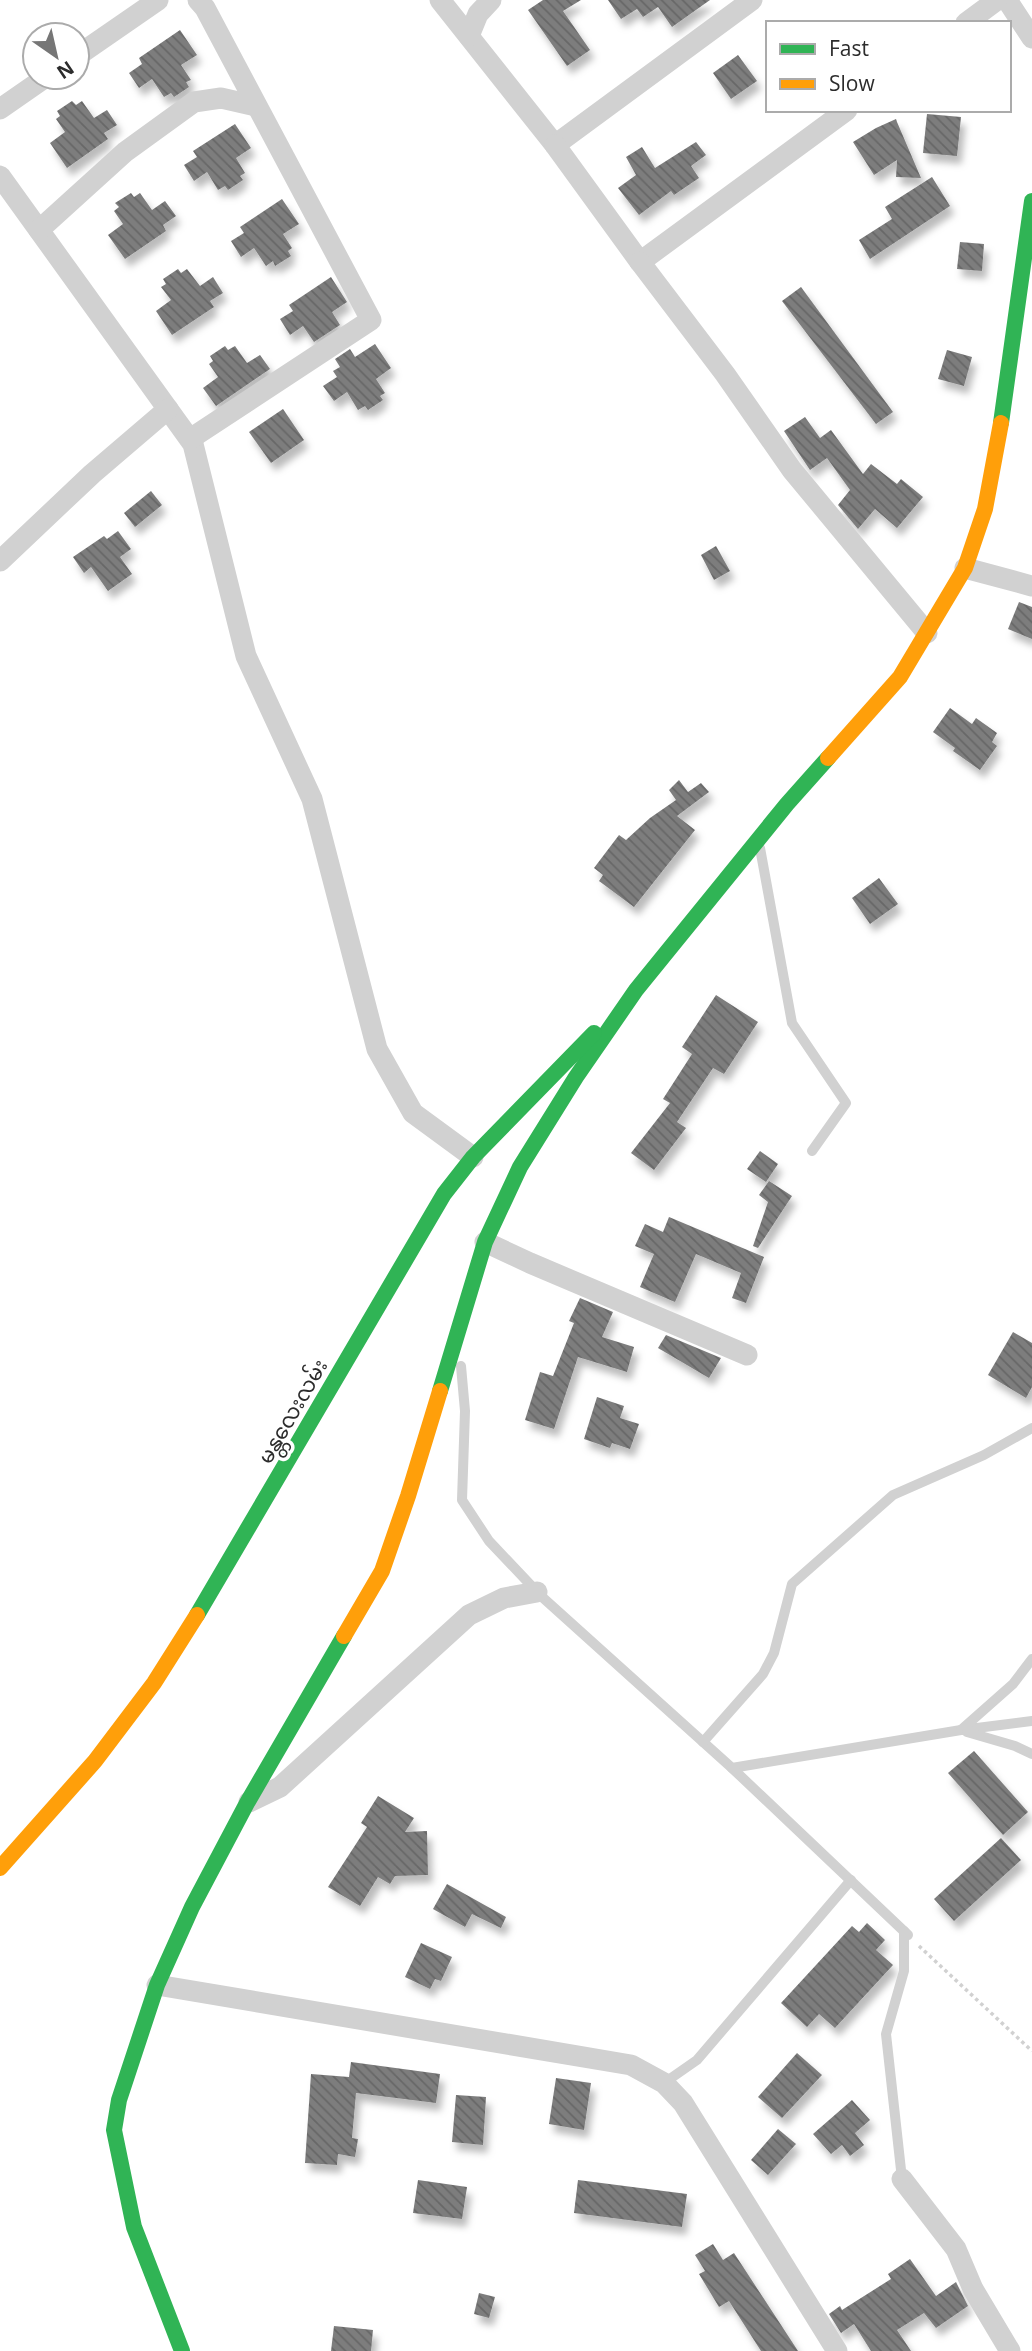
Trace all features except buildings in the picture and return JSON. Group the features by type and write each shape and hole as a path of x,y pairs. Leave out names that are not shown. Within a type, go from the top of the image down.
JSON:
{"main road":[{"path":"182,2351 134,2227 114,2130 119,2100 157,1985 192,1908 247,1803 382,1571 408,1496 485,1242 520,1167 576,1077 636,990 759,839 900,677 965,568 988,495 1024,325 1032,201"},
{"name":"မန္တလေးလမ်း","path":"0,1868 94,1761 154,1683 196,1617 444,1194 473,1157 636,990"}],"street":[{"path":"91,46 158,0"},
{"path":"190,439 372,320 205,8 198,0"},
{"path":"440,0 555,145 725,374 792,470 928,633"},
{"path":"469,36 478,14 491,0"},
{"path":"555,145 752,0"},
{"path":"969,21 997,0"},
{"path":"1007,0 1032,38"},
{"path":"0,109 26,91"},
{"path":"39,230 125,152 194,102 221,98 256,106"},
{"path":"640,262 844,112"},
{"path":"0,176 193,444 246,656 312,799 377,1049 413,1114 473,1157"},
{"path":"0,561 92,474 168,409"},
{"path":"965,568 1032,586"},
{"path":"485,1242 747,1355"},
{"path":"247,1803 281,1787 469,1615 504,1598 537,1592"},
{"path":"157,1985 631,2065 664,2083 683,2103 837,2351"},
{"path":"902,2179 956,2249 973,2289 1010,2351"}],"lane":[{"path":"759,839 792,1023 846,1103 812,1151"},
{"path":"457,1328 465,1411 462,1500 489,1541 537,1592 732,1768 907,1934 904,1971 886,2034 902,2179"},
{"path":"703,1742 763,1674 774,1653 792,1584 893,1495 984,1455 1032,1428"},
{"path":"961,1730 1013,1685 1032,1659"},
{"path":"732,1768 1032,1721"},
{"path":"961,1730 1015,1746 1032,1754"},
{"path":"664,2083 697,2060 851,1880"}],"path":[{"path":"907,1934 1032,2051"}],"traffic: fast":[{"path":"1001,423 1032,201"},
{"path":"440,1391 485,1242 520,1167 576,1077 636,990 787,804 828,758"},
{"path":"197,1615 444,1194 473,1157 594,1033"},
{"path":"182,2351 134,2227 114,2130 119,2100 157,1985 192,1907 247,1803 344,1636"}],"traffic: slow":[{"path":"828,758 900,677 965,568 985,509 1001,423"},
{"path":"344,1636 382,1571 440,1391"},
{"path":"0,1868 95,1761 154,1683 197,1615"}]}
